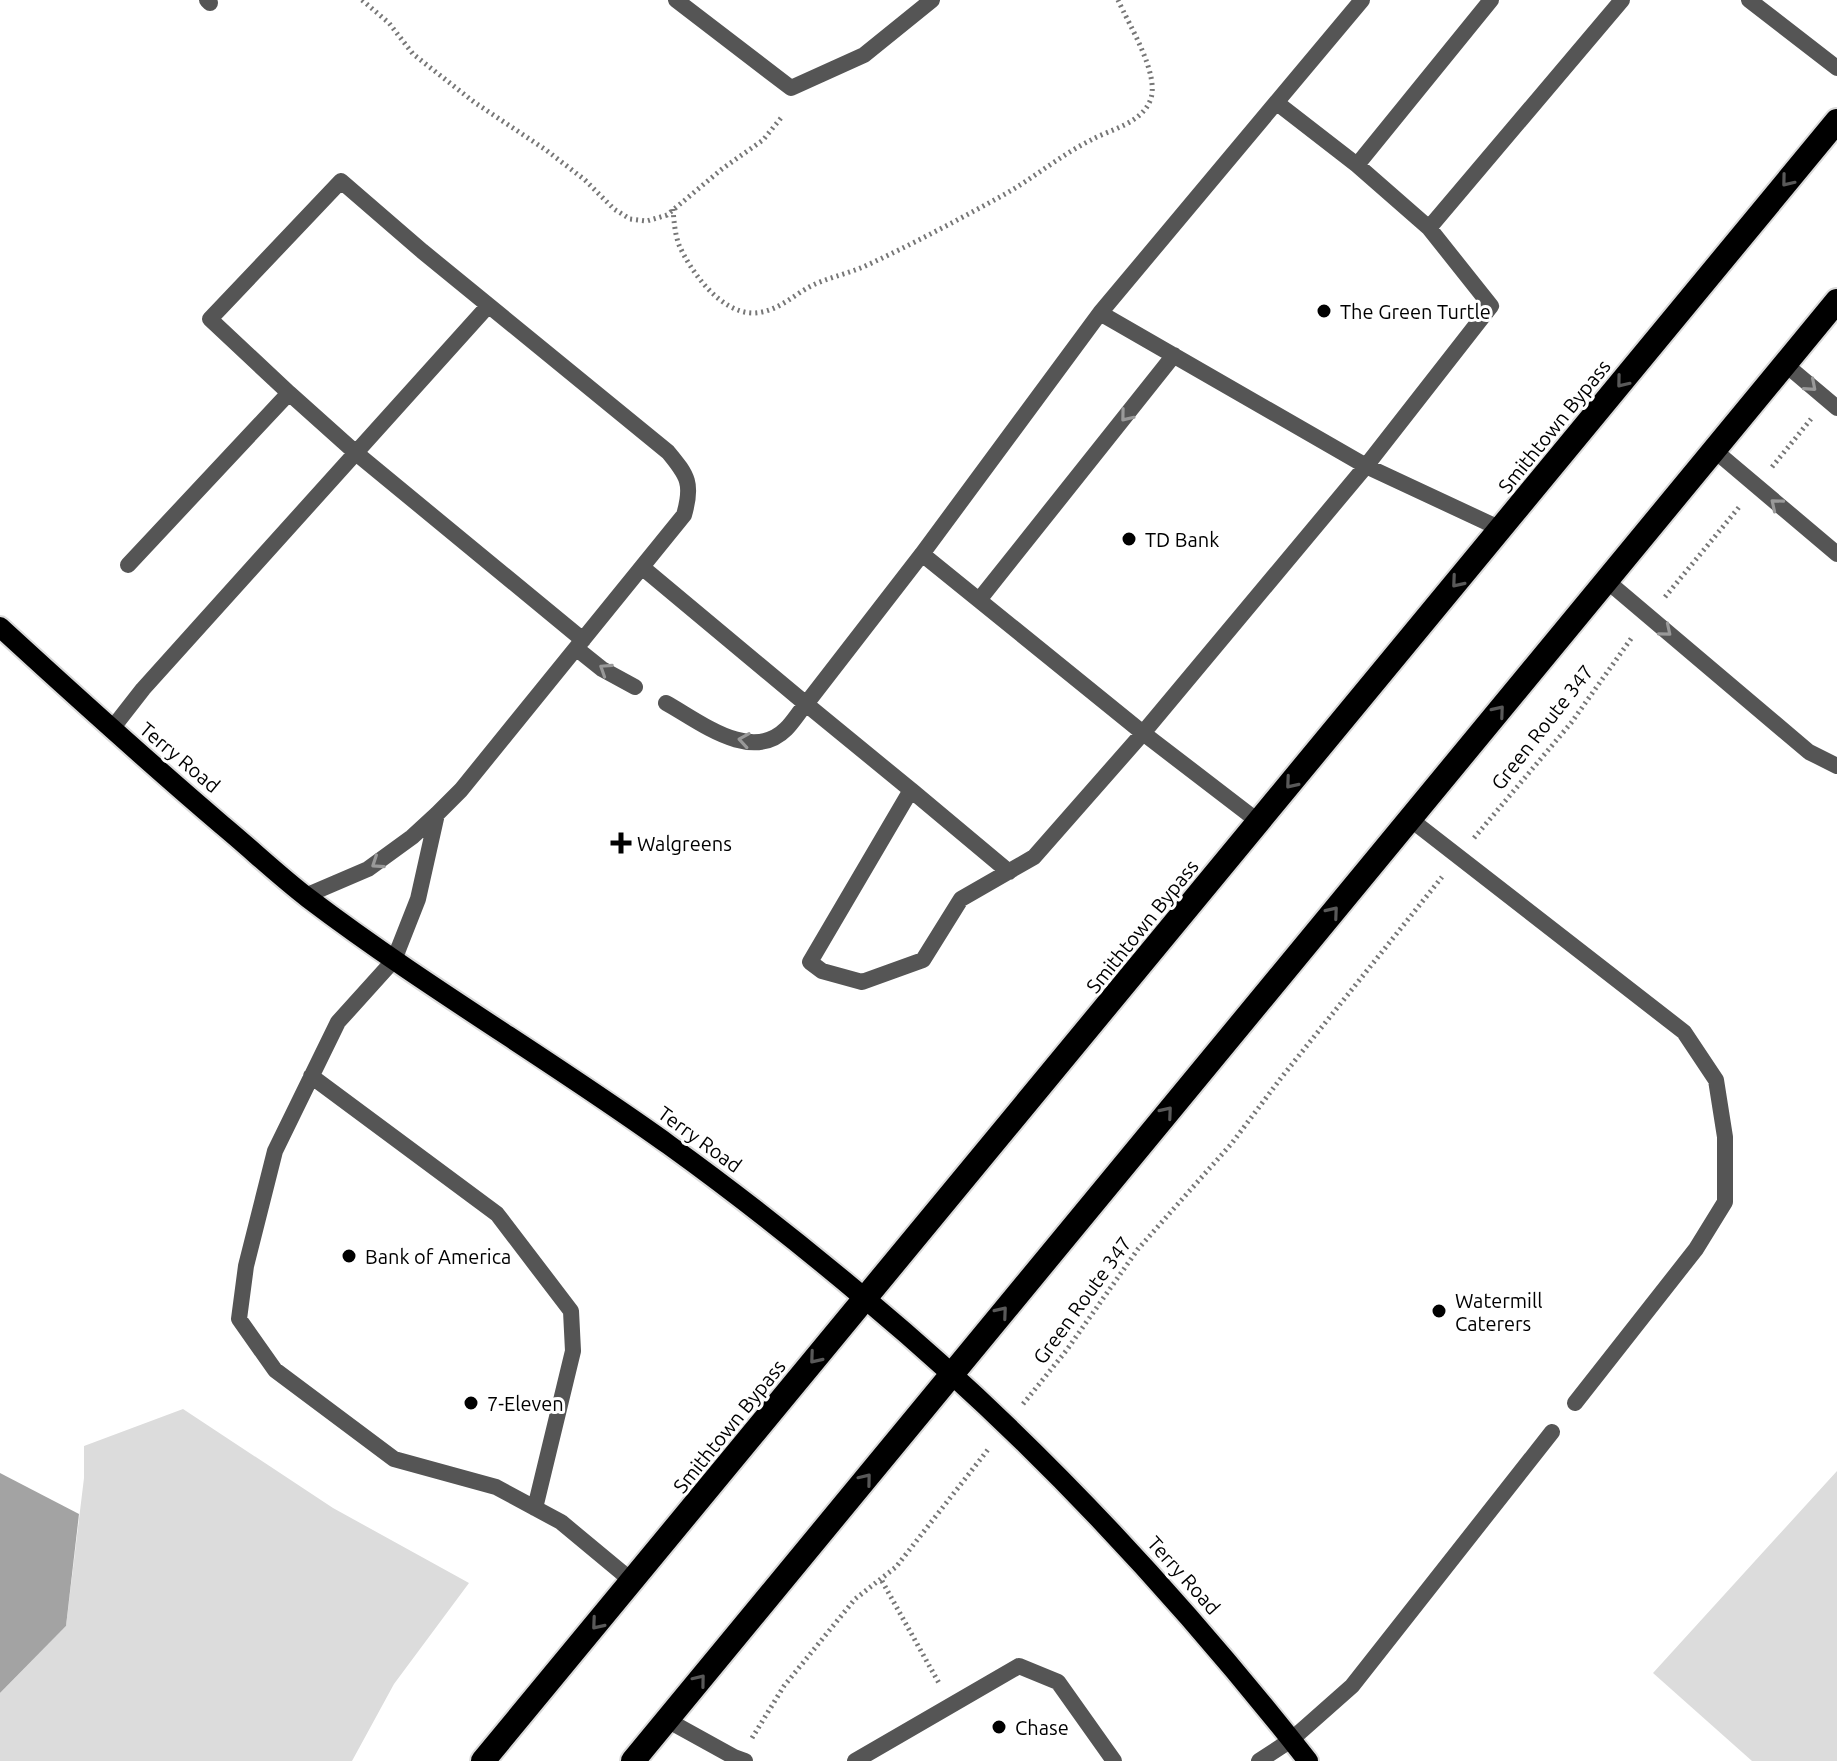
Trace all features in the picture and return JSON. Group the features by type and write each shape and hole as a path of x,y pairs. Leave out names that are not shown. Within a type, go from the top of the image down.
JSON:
{"highway":[{"name":"Smithtown Bypass","path":"483,1761 1837,121"},
{"path":"633,1761 1837,301"}],"main road":[{"name":"Terry Road","path":"0,627 111,730 305,896 394,960 668,1144 865,1298 952,1372 1070,1486 1156,1578 1308,1761"}],"street":[{"path":"676,0 791,88 864,55 932,0"},
{"path":"666,703 738,742 763,743 785,731 922,554 1100,313 1362,0"},
{"path":"1357,165 1491,0"},
{"path":"1429,228 1622,0"},
{"path":"1749,0 1837,68"},
{"path":"911,790 810,962 822,971 862,982 923,960 961,899 1034,857 1143,733 1366,466 1491,306 1429,228 1357,165 1277,103"},
{"path":"305,896 368,869 412,837 461,790 580,644 643,568 684,515 690,493 683,470 668,452 488,306 341,181 210,319 356,453 580,644 602,669 635,687"},
{"path":"111,730 143,689 488,306"},
{"path":"1100,313 1366,466 1501,529"},
{"path":"979,600 1174,355"},
{"path":"1785,364 1837,408"},
{"path":"128,565 289,393"},
{"path":"1714,450 1837,554"},
{"path":"922,554 1143,733 1259,822"},
{"path":"643,568 1009,872"},
{"path":"1607,581 1809,752 1837,766"},
{"path":"437,814 418,899 394,960 338,1022 275,1151 246,1266 239,1319 275,1370 394,1459 496,1487 561,1522 632,1581"},
{"path":"1410,819 1684,1032 1716,1080 1725,1137 1725,1202 1696,1249 1575,1403"},
{"path":"311,1076 497,1214 571,1311 573,1351 535,1508"},
{"path":"1259,1761 1291,1740 1352,1686 1552,1432"},
{"path":"855,1761 1019,1666 1058,1682 1114,1761"},
{"path":"667,1720 745,1761"}],"path":[{"path":"362,0 389,23 413,54 474,102 546,150 585,180 614,209 630,219 647,221 667,215 763,140 781,118"},
{"path":"673,209 674,228 680,246 716,296 735,310 754,313 779,306 801,295 810,286 841,276 926,237 1011,191 1090,140 1142,114 1149,104 1154,80 1118,0"},
{"path":"1770,470 1809,422"},
{"path":"1661,602 1742,504"},
{"name":"Green Route 347","path":"1478,834 1571,723 1630,640"},
{"name":"Green Route 347","path":"758,1731 784,1686 855,1599 882,1581 896,1567 1066,1351 1138,1249 1232,1143 1434,886"},
{"path":"882,1581 951,1705"}],"shaded area":[{"path":"183,1409 333,1508 469,1583 394,1684 352,1761 0,1761 0,1693 66,1626 84,1478 84,1446"},
{"path":"1837,1471 1837,1761 1752,1761 1653,1673"},
{"path":"0,1473 79,1514 66,1626 0,1693"}],"place":[{"name":"The Green Turtle","path":"1324,311"},
{"name":"TD Bank","path":"1129,539"},
{"name":"Walgreens","path":"621,843"},
{"name":"Bank of America","path":"349,1256"},
{"name":"Watermill Caterers","path":"1439,1311"},
{"name":"7-Eleven","path":"471,1403"},
{"name":"Chase","path":"999,1727"}]}
